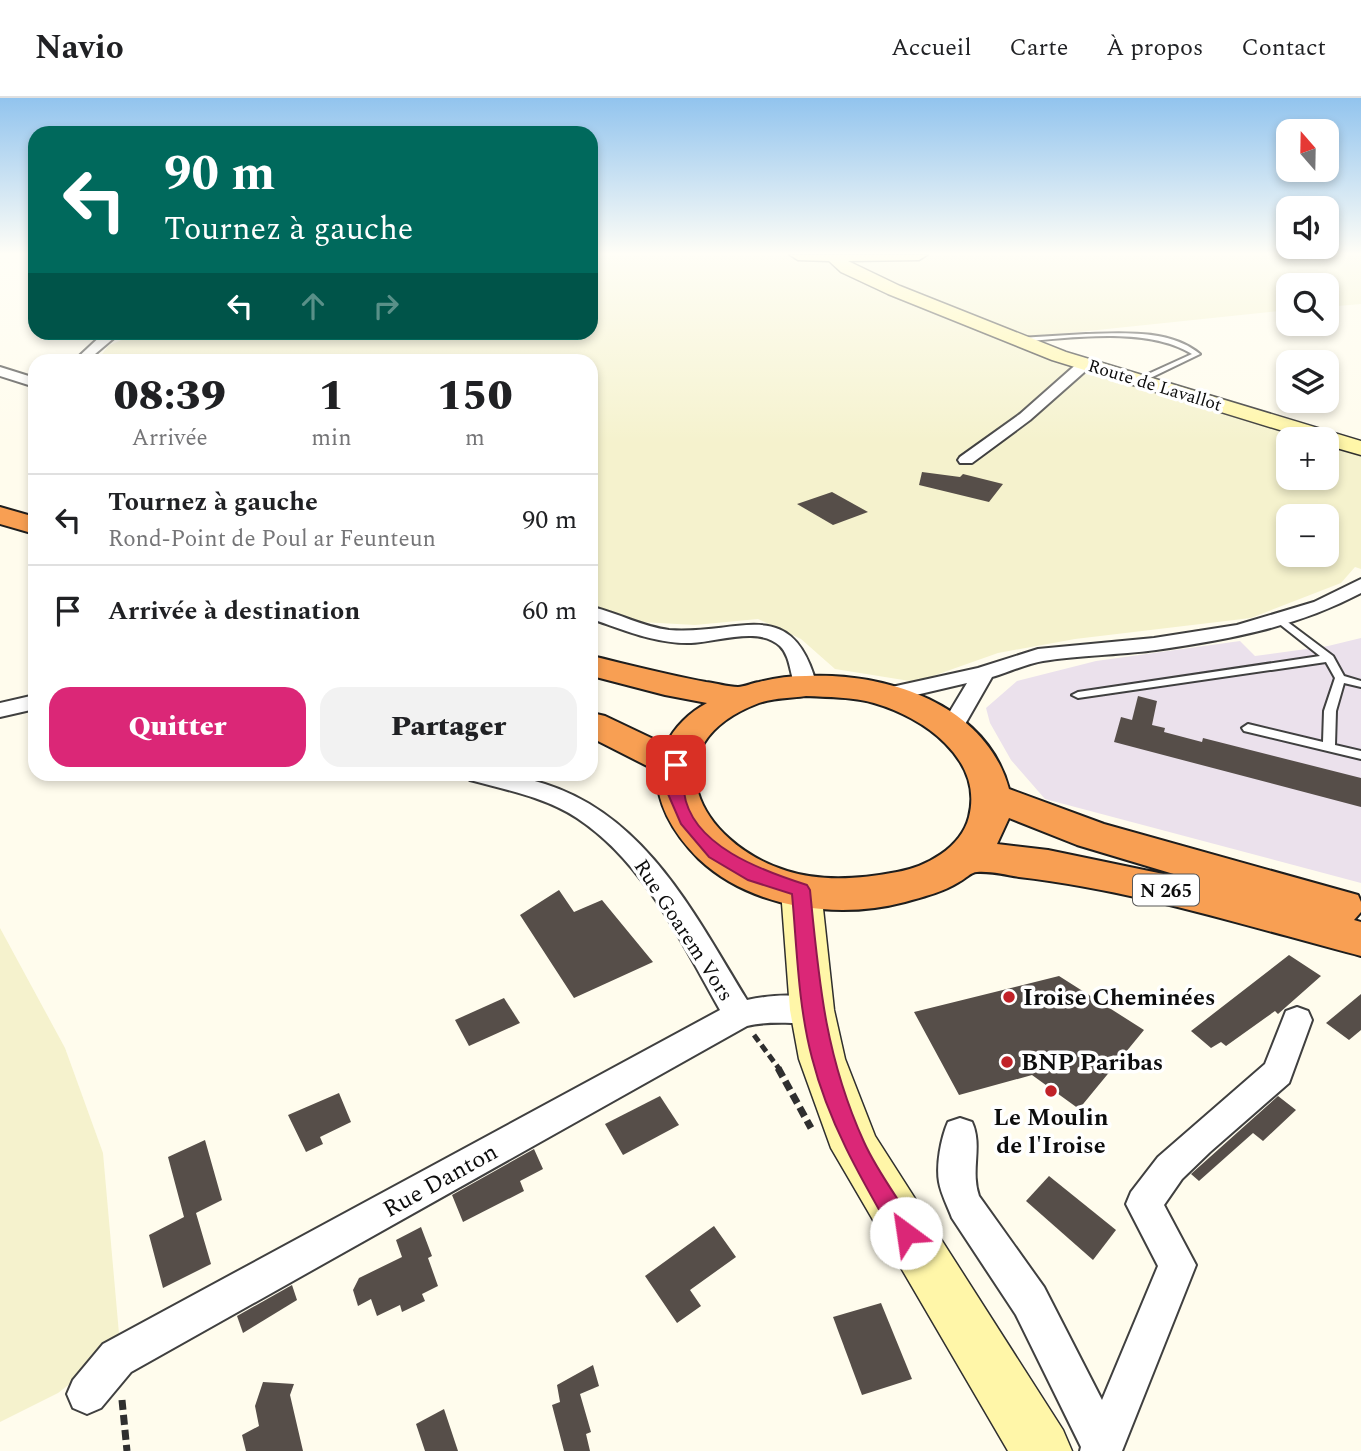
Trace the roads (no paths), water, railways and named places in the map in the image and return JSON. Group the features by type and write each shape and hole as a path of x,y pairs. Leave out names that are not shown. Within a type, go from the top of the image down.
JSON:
{"highway":[{"path":"0,493 28,500"},
{"path":"0,514 28,524"},
{"path":"598,668 665,685 740,698"},
{"path":"806,686 846,687 886,695 921,709 952,728 973,749 987,772 993,797 988,828 968,856 936,877 896,890 849,895 801,890 754,875 716,852 689,824 676,794 676,765 687,740 706,719 740,698 767,691 806,686"},
{"path":"598,727 676,765"},
{"name":"N 265","path":"993,797 1091,835 1361,913"},
{"name":"N 265","path":"968,856 1048,865 1177,892 1361,939"}],"street":[{"name":"Route de Lavallot","path":"963,318 1085,364 1361,448"},
{"path":"88,354 103,340"},
{"path":"967,460 1025,417 1085,364"},
{"path":"0,371 28,381"},
{"path":"886,695 984,673 1038,655 1168,642 1237,631 1282,620 1321,606 1361,584"},
{"path":"598,615 668,636 705,636 745,628 777,634 796,651 804,666 806,686"},
{"path":"952,728 984,673"},
{"path":"0,710 28,704"},
{"name":"Rue Goarem Vors","path":"503,781 547,794 583,810 607,825 644,864 739,1015"},
{"path":"801,890 812,1010 822,1059 855,1148 1042,1451"},
{"name":"Rue Danton","path":"87,1394 117,1358 739,1015 768,1008 812,1010"},
{"path":"1102,1448 1177,1265 1144,1204 1170,1168 1278,1073 1297,1020"},
{"path":"960,1133 956,1181 965,1206 1030,1301 1102,1448"}],"lane":[{"path":"1017,340 1150,336 1172,341 1197,354 1140,381"},
{"path":"1282,620 1329,658 1340,678 1361,684"},
{"path":"1078,695 1329,658"},
{"path":"1329,748 1330,711 1340,678"},
{"path":"1248,728 1361,755"}],"place":[{"name":"Iroise Cheminées","path":"1009,997"},
{"name":"BNP Paribas","path":"1007,1062"},
{"name":"Le Moulin de l'Iroise","path":"1051,1091"}]}
